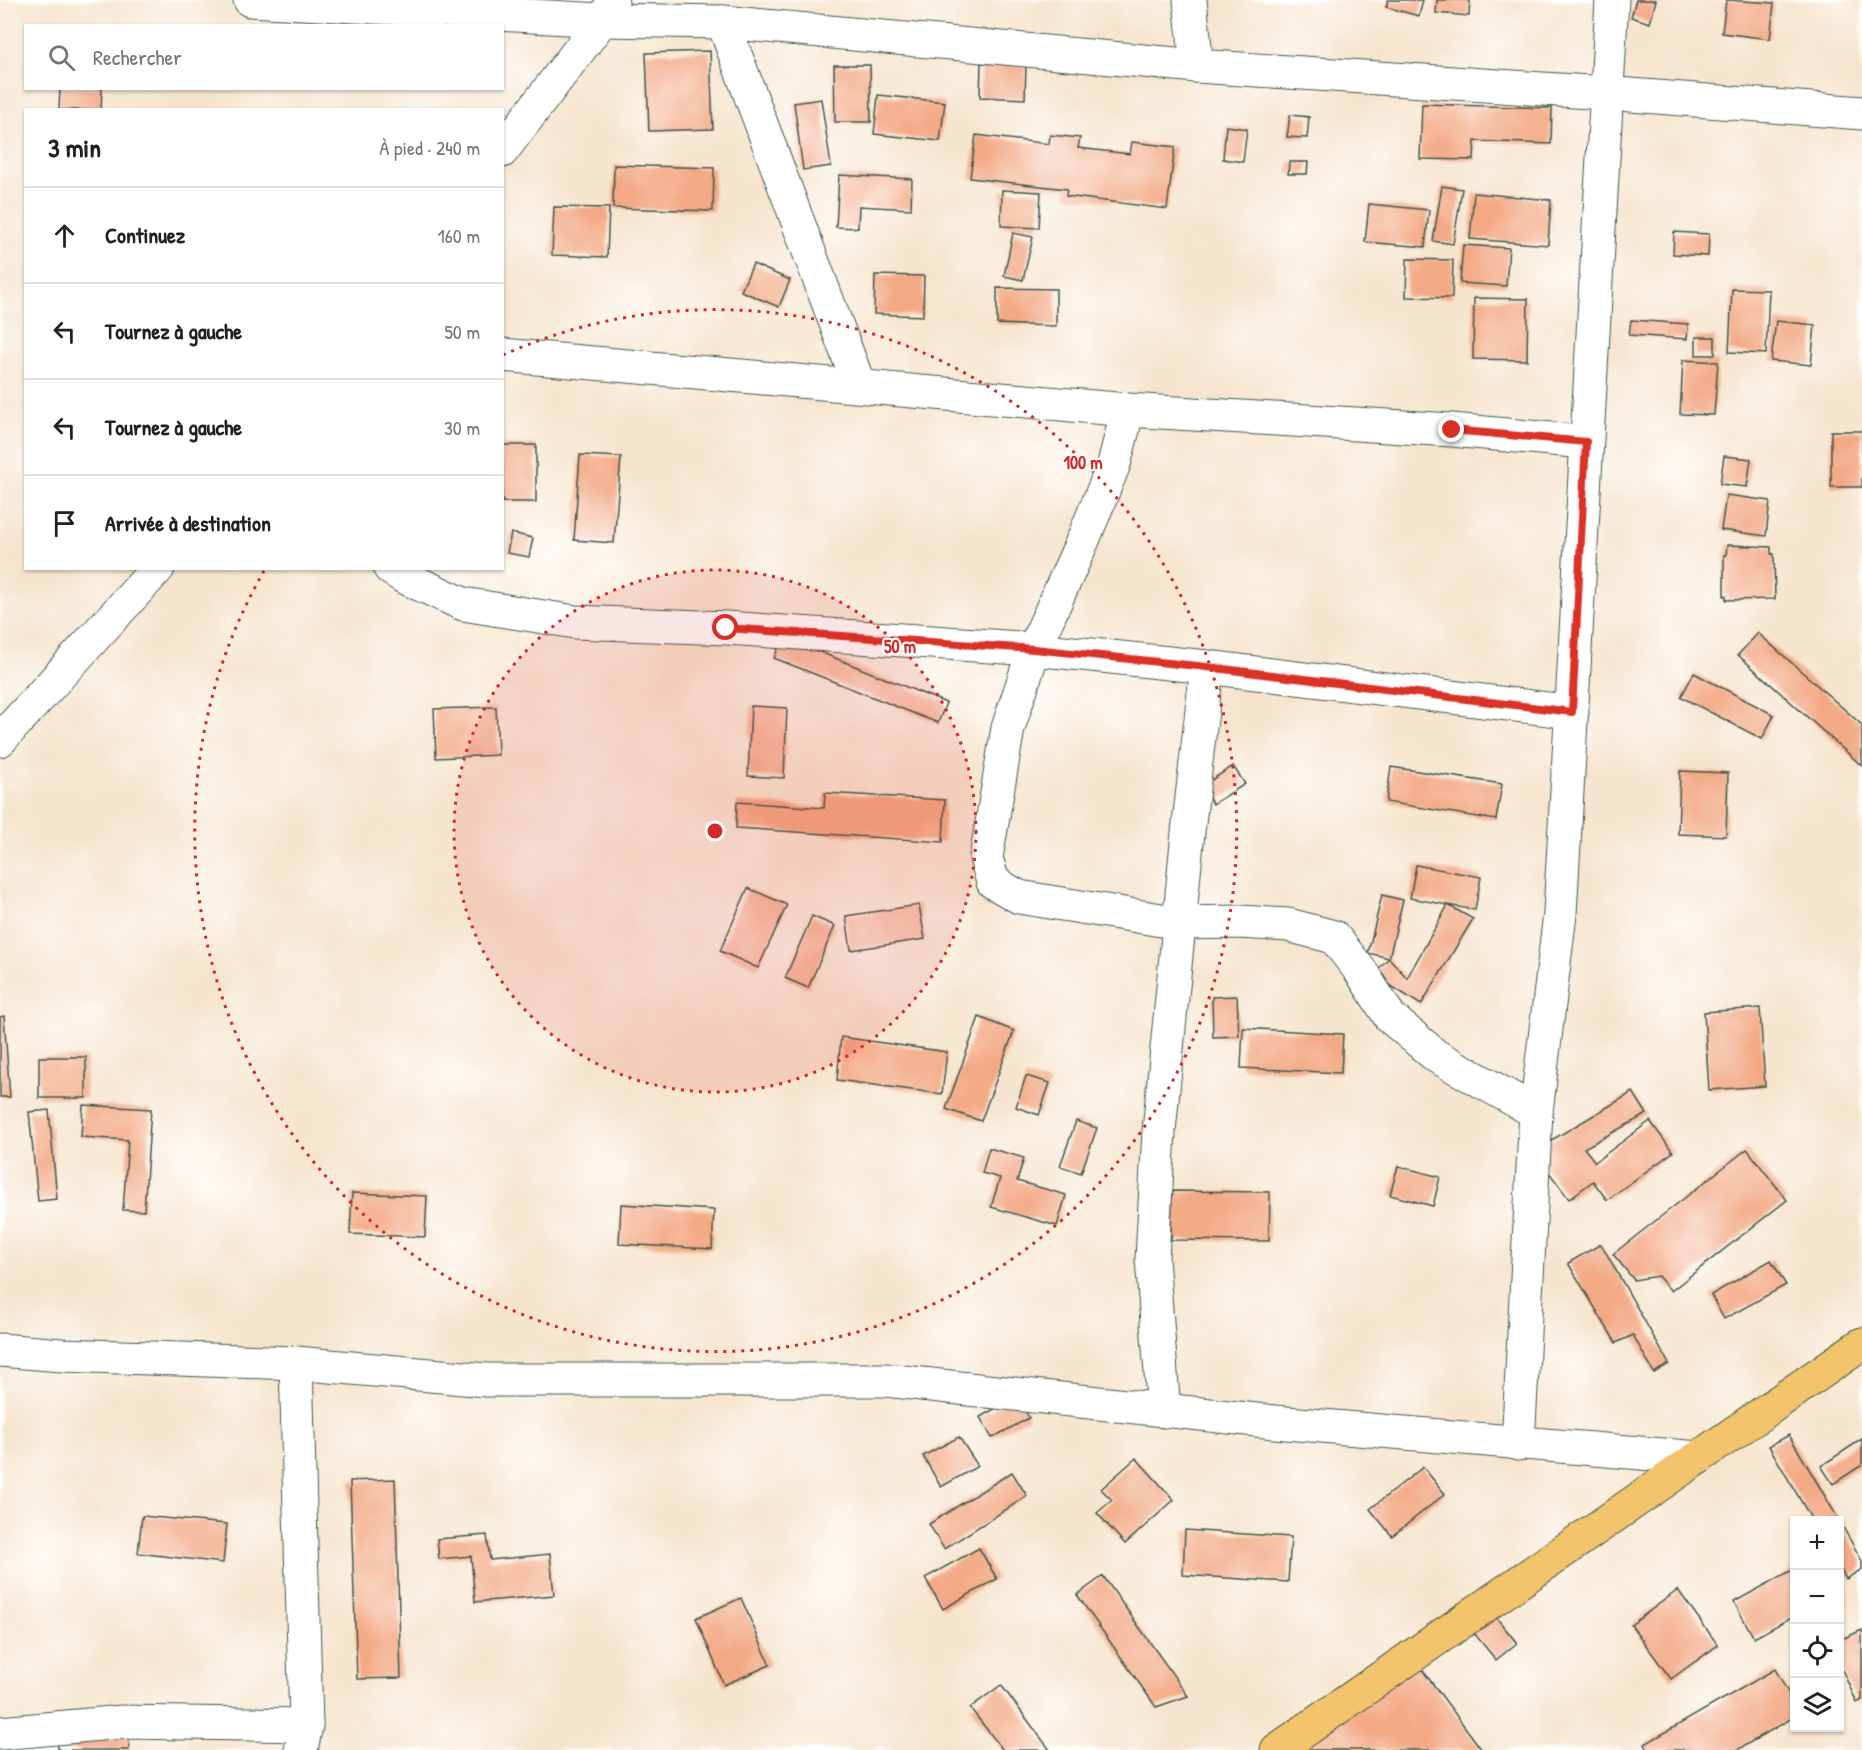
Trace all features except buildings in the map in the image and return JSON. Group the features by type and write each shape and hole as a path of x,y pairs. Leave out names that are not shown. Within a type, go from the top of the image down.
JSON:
{"main road":[{"path":"1277,1750 1862,1344"}],"street":[{"path":"250,0 608,10 1197,66 1605,93 1862,113"},
{"path":"1190,0 1197,66"},
{"path":"1518,1444 1536,1112 1560,914 1612,0"},
{"path":"504,148 608,10"},
{"path":"723,22 859,385"},
{"path":"504,355 1128,410 1452,430 1586,442"},
{"path":"1128,410 1114,464 1034,649 1008,728 986,858 993,882 1019,897 1180,923 1240,922 1288,925 1334,937 1362,973 1390,1017 1436,1056 1536,1112"},
{"path":"0,740 156,570"},
{"path":"393,570 463,604 575,622 726,628 1034,649 1207,667 1572,712"},
{"path":"1164,1411 1152,1259 1158,1131 1207,667"},
{"path":"0,1350 62,1355 296,1363 486,1380 885,1380 1164,1411 1518,1444 1699,1458"},
{"path":"0,1733 122,1722 304,1737 296,1363"}],"route":[{"path":"726,628 1034,649 1207,667 1572,712 1586,442 1452,430"}]}
